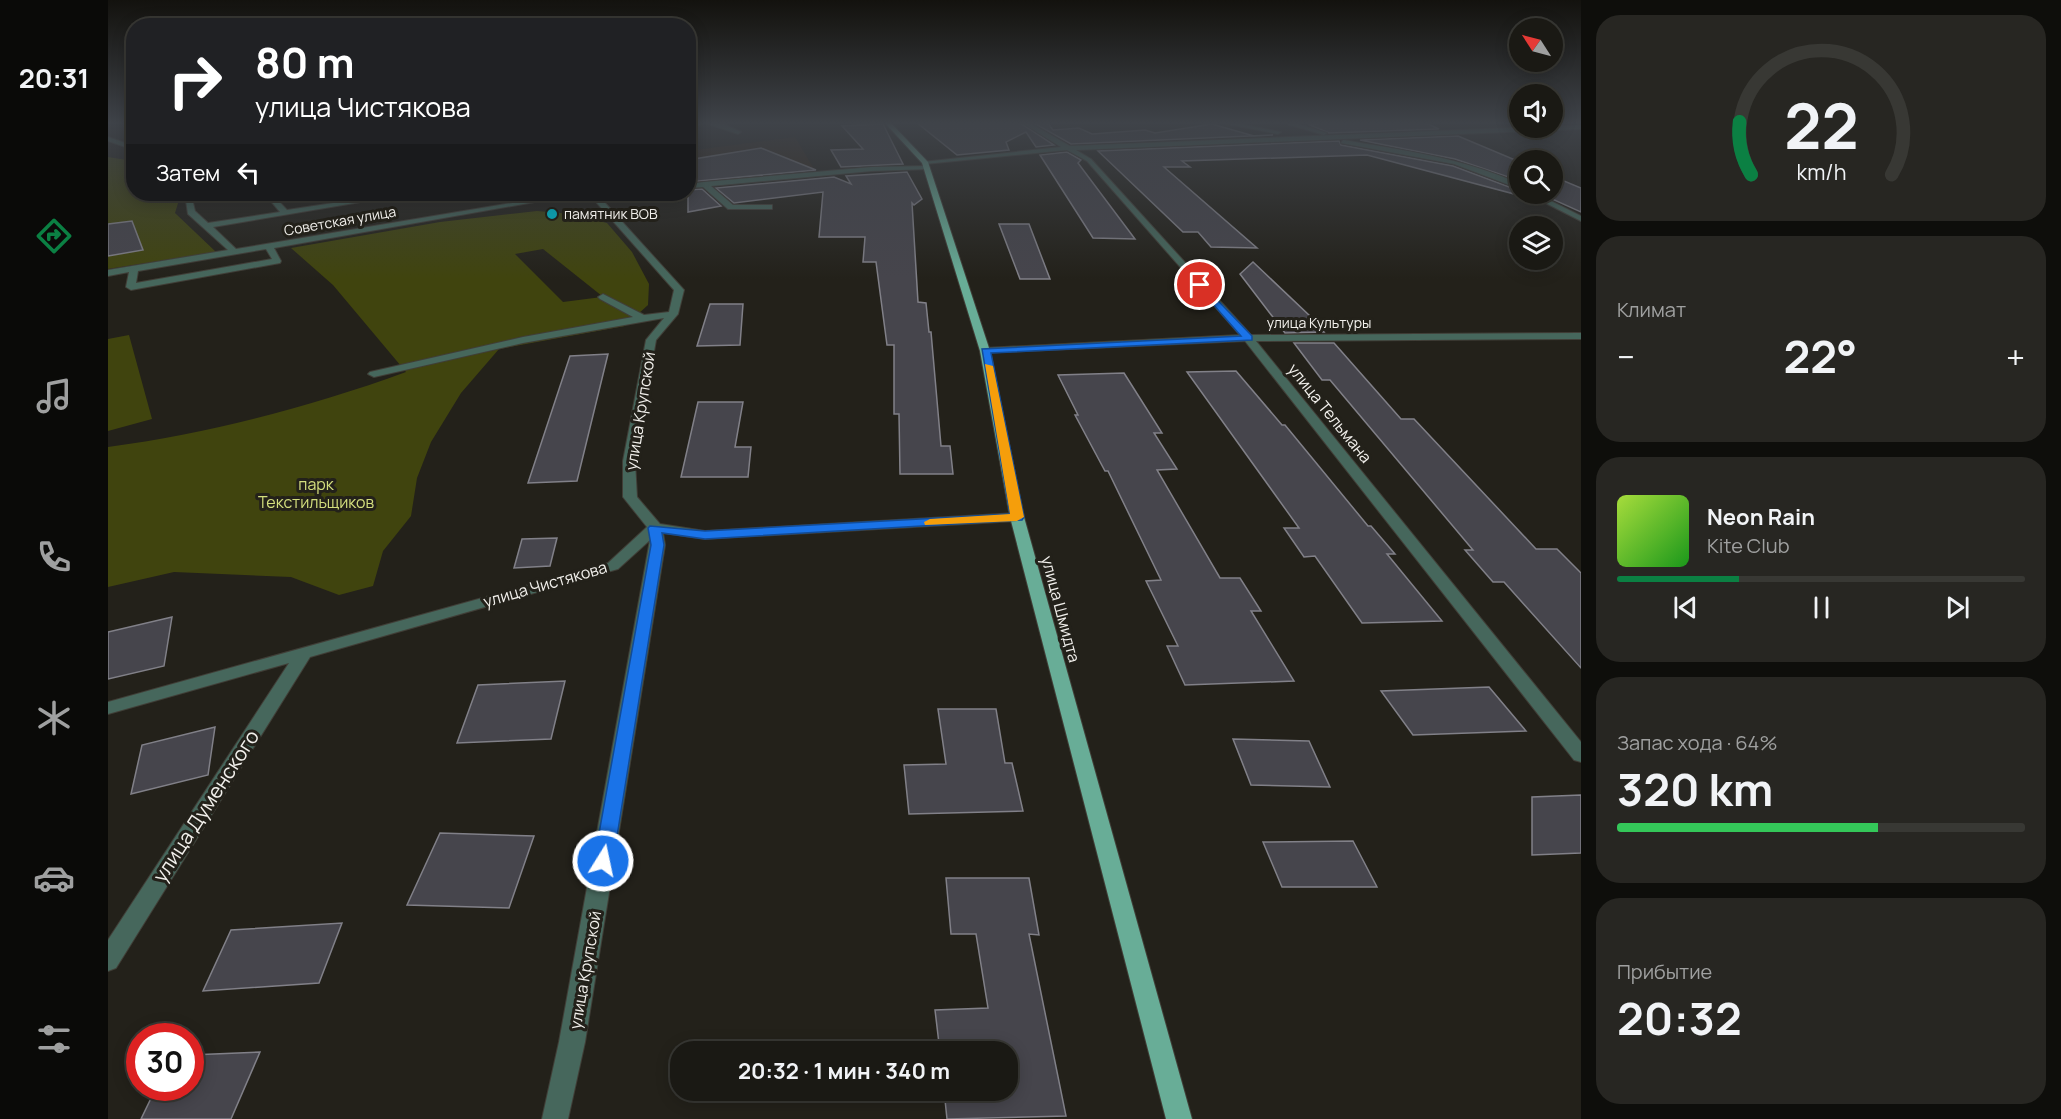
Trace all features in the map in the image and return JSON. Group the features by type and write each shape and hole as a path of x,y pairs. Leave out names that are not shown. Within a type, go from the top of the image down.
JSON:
{"main road":[{"name":"улица Шмидта","path":"929,174 985,351 1017,517 1179,1119"}],"street":[{"path":"696,185 814,174"},
{"name":"улица Тельмана","path":"1102,174 1248,338 1581,755"},
{"path":"1491,174 1509,182"},
{"path":"704,184 731,207 769,207"},
{"path":"189,201 190,212 236,252"},
{"path":"274,201 285,213"},
{"path":"207,226 360,201"},
{"name":"Советская улица","path":"108,273 535,201"},
{"path":"374,374 478,348 600,324 673,314 679,290 599,201"},
{"path":"1552,204 1581,219"},
{"path":"134,269 131,287 277,261 269,247"},
{"path":"603,297 642,318"},
{"name":"улица Крупской","path":"555,1119 572,1042 657,545 655,528 630,497 629,461 651,340 673,314"},
{"name":"улица Культуры","path":"985,351 1248,338 1581,336"},
{"path":"655,528 705,535 1017,517"},
{"name":"улица Чистякова","path":"108,708 613,566 655,528"},
{"name":"улица Думенского","path":"108,960 305,652"}],"shaded area":[{"path":"696,174 771,174 700,183 696,181"}],"green space":[{"path":"108,174 126,174 126,201 179,201 175,213 216,252 108,269"},
{"name":"парк Текстильщиков","path":"537,211 572,214 607,223 632,252 649,284 648,305 625,326 499,349 461,393 431,442 417,478 411,516 383,551 373,586 339,595 291,577 174,572 108,587 108,447 184,434 259,417 333,397 406,372 333,285 291,248 440,222","holes":["543,249 602,296 563,302 515,254"]},
{"path":"129,335 152,419 108,431 108,339"}],"building":[{"path":"696,174 771,174 696,181"},
{"path":"908,174 922,199 914,205 912,203 918,302 926,303 929,332 931,332 941,446 950,446 953,474 900,474 899,414 894,414 894,345 887,345 876,262 863,262 865,237 819,237 823,192 734,203 716,188 834,177 851,184 846,176"},
{"path":"1052,174 1086,174 1135,239 1093,238"},
{"path":"1122,174 1172,174 1257,248 1211,247 1198,232 1183,232"},
{"path":"1440,174 1475,174 1509,187 1509,193"},
{"path":"1563,181 1581,188 1581,212 1563,204"},
{"path":"696,189 702,189 721,206 688,212 688,201 696,201"},
{"path":"132,221 143,250 108,256 108,224"},
{"path":"999,224 1029,224 1050,279 1020,279"},
{"path":"1253,262 1324,332 1285,333 1240,274"},
{"path":"710,304 743,304 740,345 697,346"},
{"path":"1294,343 1334,343 1401,419 1414,419 1536,549 1557,549 1581,573 1581,668 1504,582 1493,582 1465,550 1473,550 1330,380 1322,380"},
{"path":"608,354 577,481 528,483 570,356"},
{"path":"1236,371 1282,425 1285,425 1368,526 1371,526 1395,554 1387,554 1442,621 1362,623 1315,556 1304,557 1284,528 1299,528 1187,372"},
{"path":"1124,373 1162,433 1154,433 1177,469 1157,470 1220,578 1240,578 1261,611 1251,611 1294,681 1185,685 1167,646 1178,646 1146,581 1161,580 1108,471 1105,471 1075,415 1078,415 1058,375"},
{"path":"698,402 743,402 735,447 751,447 748,477 681,477"},
{"path":"557,538 550,566 514,568 522,539"},
{"path":"172,617 164,666 108,679 108,632"},
{"path":"565,681 551,739 457,743 478,685"},
{"path":"1489,687 1526,731 1413,735 1381,691"},
{"path":"938,709 996,709 1005,763 1012,763 1023,811 909,814 904,765 946,764"},
{"path":"215,727 208,775 131,794 142,745"},
{"path":"1233,739 1309,741 1330,787 1251,785"},
{"path":"1581,795 1581,853 1532,855 1532,797"},
{"path":"440,833 534,836 509,908 407,905"},
{"path":"1353,841 1377,887 1282,887 1263,842"},
{"path":"946,878 1029,878 1039,935 1029,934 1066,1116 947,1119 945,1101 1018,1101 1018,1041 939,1041 935,1010 988,1008 976,934 951,934"},
{"path":"342,923 319,983 203,991 231,930"},
{"path":"260,1052 231,1119 141,1119 150,1101 204,1101 204,1054"}],"slow traffic":[{"path":"930,522 1017,517 988,366"}],"place":[{"name":"памятник ВОВ","path":"552,214"}],"route":[{"path":"603,861 657,545 655,528 705,535 1017,517 985,351 1248,338 1200,285"}]}
